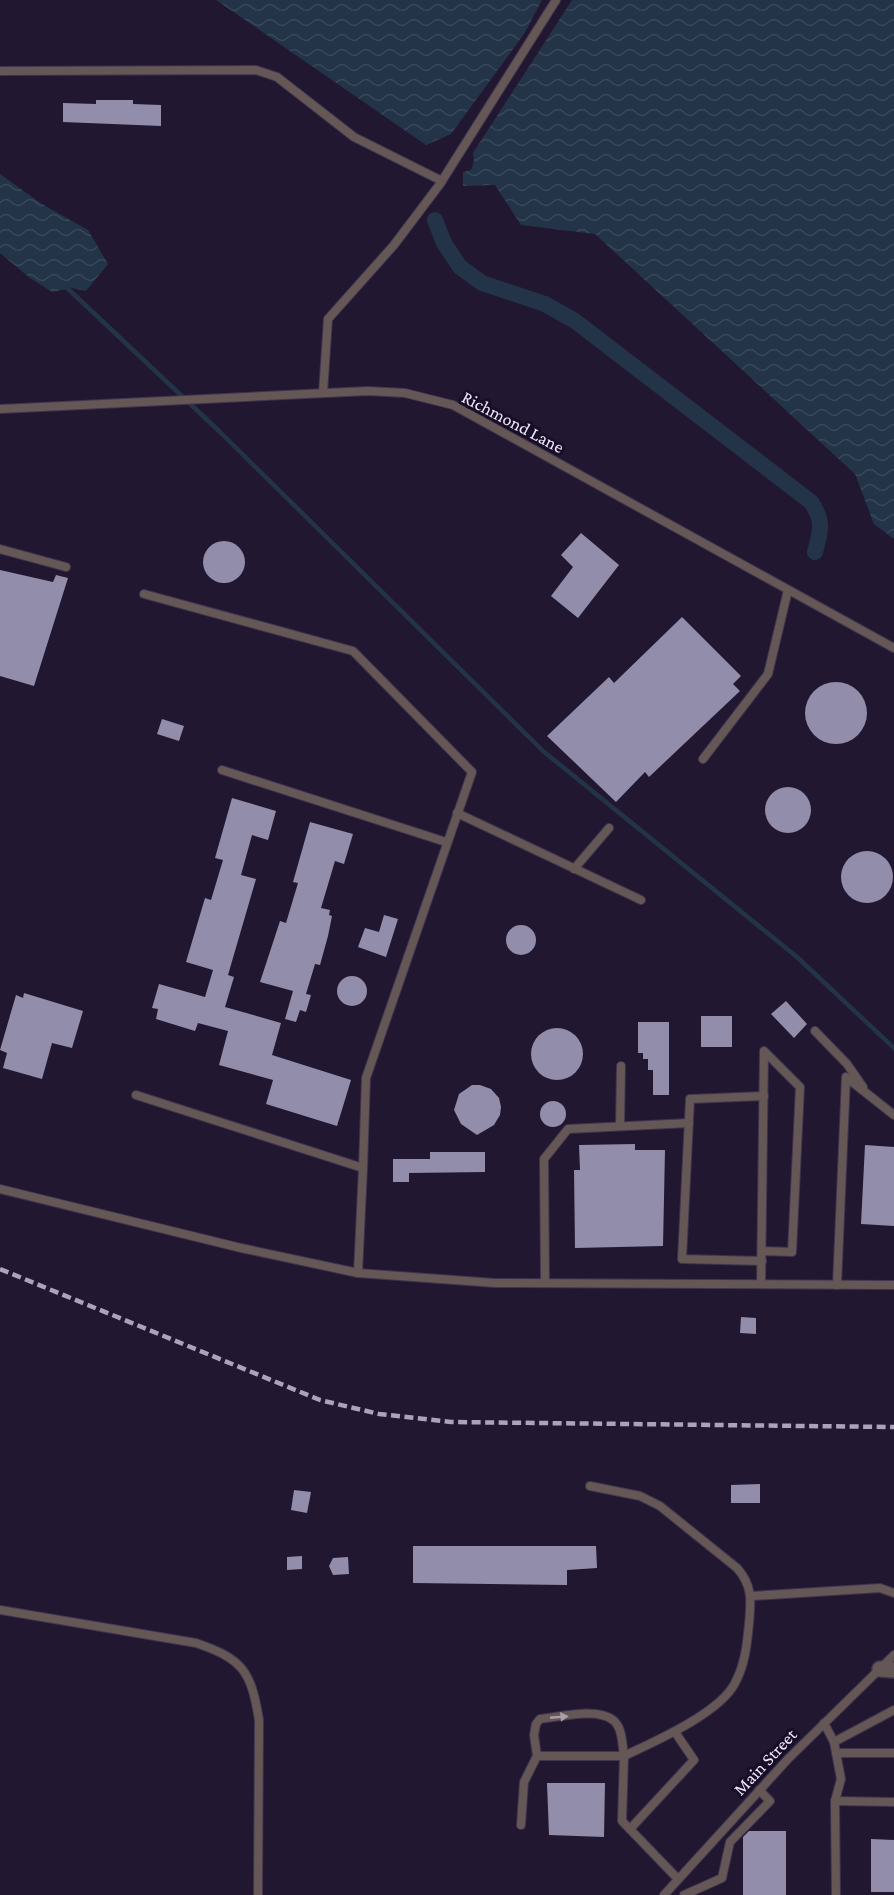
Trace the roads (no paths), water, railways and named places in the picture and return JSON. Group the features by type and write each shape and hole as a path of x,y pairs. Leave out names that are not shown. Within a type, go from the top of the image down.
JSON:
{"lane":[{"path":"321,393 328,319 394,245 442,181 556,0"},
{"path":"0,71 255,70 269,73 294,89 354,137 442,181"},
{"name":"Richmond Lane","path":"0,409 368,391 405,393 453,405 894,648"},
{"path":"0,549 66,567"},
{"path":"703,759 768,674 788,590"},
{"path":"144,594 353,651 472,772 366,1078 358,1273"},
{"path":"222,770 446,842"},
{"path":"457,813 641,900"},
{"path":"574,869 609,828"},
{"path":"815,1031 847,1064 867,1094"},
{"path":"761,1284 764,1051 800,1087 792,1252 762,1251"},
{"path":"620,1126 621,1066"},
{"path":"837,1285 846,1077 894,1114"},
{"path":"136,1095 363,1168"},
{"path":"762,1261 682,1259 690,1099 764,1096"},
{"path":"545,1283 544,1159 568,1129 689,1123"},
{"path":"0,1189 230,1246 358,1273 495,1282 894,1285"},
{"path":"537,1756 624,1756 675,1732 712,1706 735,1684 746,1653 752,1596 748,1580 737,1568 660,1506 640,1496 590,1486"},
{"path":"752,1596 880,1588 894,1593"},
{"path":"0,1610 196,1643 223,1652 245,1671 255,1694 259,1720 258,1895"},
{"name":"Main Street","path":"666,1892 824,1723 887,1670 894,1655"},
{"path":"834,1742 894,1710"},
{"path":"521,1825 524,1782 537,1756 534,1735 536,1724 540,1719 597,1714 613,1720 620,1731 624,1756 622,1821 678,1879"},
{"path":"824,1723 834,1742 841,1779 835,1801 836,1895"},
{"path":"630,1829 694,1760 675,1732"},
{"path":"836,1753 894,1753"},
{"path":"666,1892 683,1895 722,1878 730,1842 770,1801 759,1790"},
{"path":"835,1801 894,1802"}],"water":[{"path":"216,0 542,0 524,34 451,134 426,145"},
{"path":"572,0 894,0 894,539 874,524 855,474 595,234 521,225 495,185 463,186 463,172 471,170 474,161 473,153"},
{"path":"0,174 42,204 88,230 108,264 86,291 72,288 52,292 30,278 0,253"}],"waterway":[{"path":"435,220 444,243 460,267 482,283 545,304 575,321 811,502 820,521 815,552"},
{"path":"64,285 220,432 543,751 797,957 894,1048"}],"railway":[{"path":"0,1269 320,1400 379,1414 451,1422 894,1427"}]}
